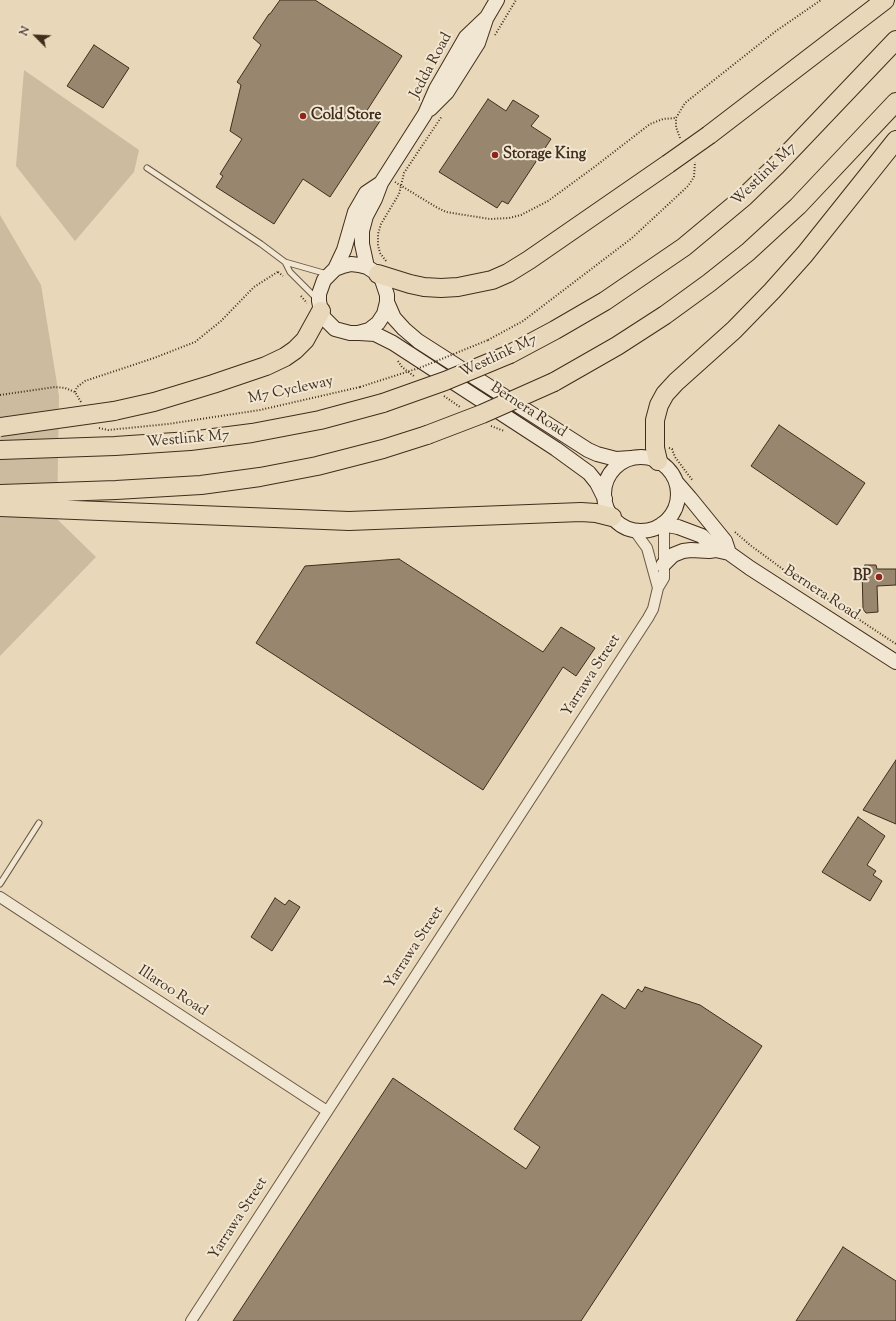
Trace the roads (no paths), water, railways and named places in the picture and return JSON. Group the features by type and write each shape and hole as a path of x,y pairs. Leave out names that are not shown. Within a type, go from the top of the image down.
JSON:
{"highway":[{"path":"378,269 410,284 441,288 464,286 492,280 508,272 529,260 709,135 885,0"},
{"name":"Westlink M7","path":"0,450 115,446 190,441 252,433 320,420 383,403 445,381 510,354 605,301 684,247 744,197 776,166 896,40"},
{"path":"0,494 201,485 260,477 317,466 383,449 427,435 490,411 554,382 617,346 665,315 709,283 748,252 798,206 896,102"},
{"path":"658,461 655,448 655,420 659,404 665,394 734,330 772,291 804,254 896,140"},
{"path":"0,427 114,411 154,402 266,366 285,357 305,340 316,306"},
{"path":"0,506 349,521 581,512 596,513 612,517"}],"main road":[{"name":"Jedda Road","path":"378,269 362,244 362,231 366,216 375,199 380,183 425,114 447,92 478,43 487,17 497,0"},
{"name":"Jedda Road","path":"332,272 344,250 355,212 366,193 380,183"},
{"path":"351,264 378,269 386,287 387,302 384,314 378,323 369,330 358,333 350,333 335,329 329,324 316,306 321,286 332,272 343,266 351,264"},
{"name":"Bernera Road","path":"387,302 394,318 418,341 582,446 604,456 631,458"},
{"name":"Bernera Road","path":"358,333 375,334 393,343 556,449 589,473 597,483 604,499"},
{"path":"663,565 673,556 683,551 723,551 725,540 677,484 670,471 658,461 640,457 631,458 622,462 614,469 608,478 605,488 604,499 612,517 622,525 634,530 644,531 653,529 662,524 672,513 678,499 677,484"},
{"name":"Bernera Road","path":"662,524 697,533 896,662"}],"street":[{"name":"Yarrawa Street","path":"191,1321 648,618 653,609 658,588 664,578 664,532 662,524"},
{"name":"Yarrawa Street","path":"634,530 647,548 658,588"},
{"name":"Illaroo Road","path":"0,897 327,1111"}],"lane":[{"path":"147,168 285,262 332,272"},
{"path":"285,262 290,272 316,306"},
{"path":"0,884 39,823"}],"place":[{"name":"Cold Store","path":"303,116"},
{"name":"Storage King","path":"495,155"},
{"name":"BP","path":"879,577"}]}
